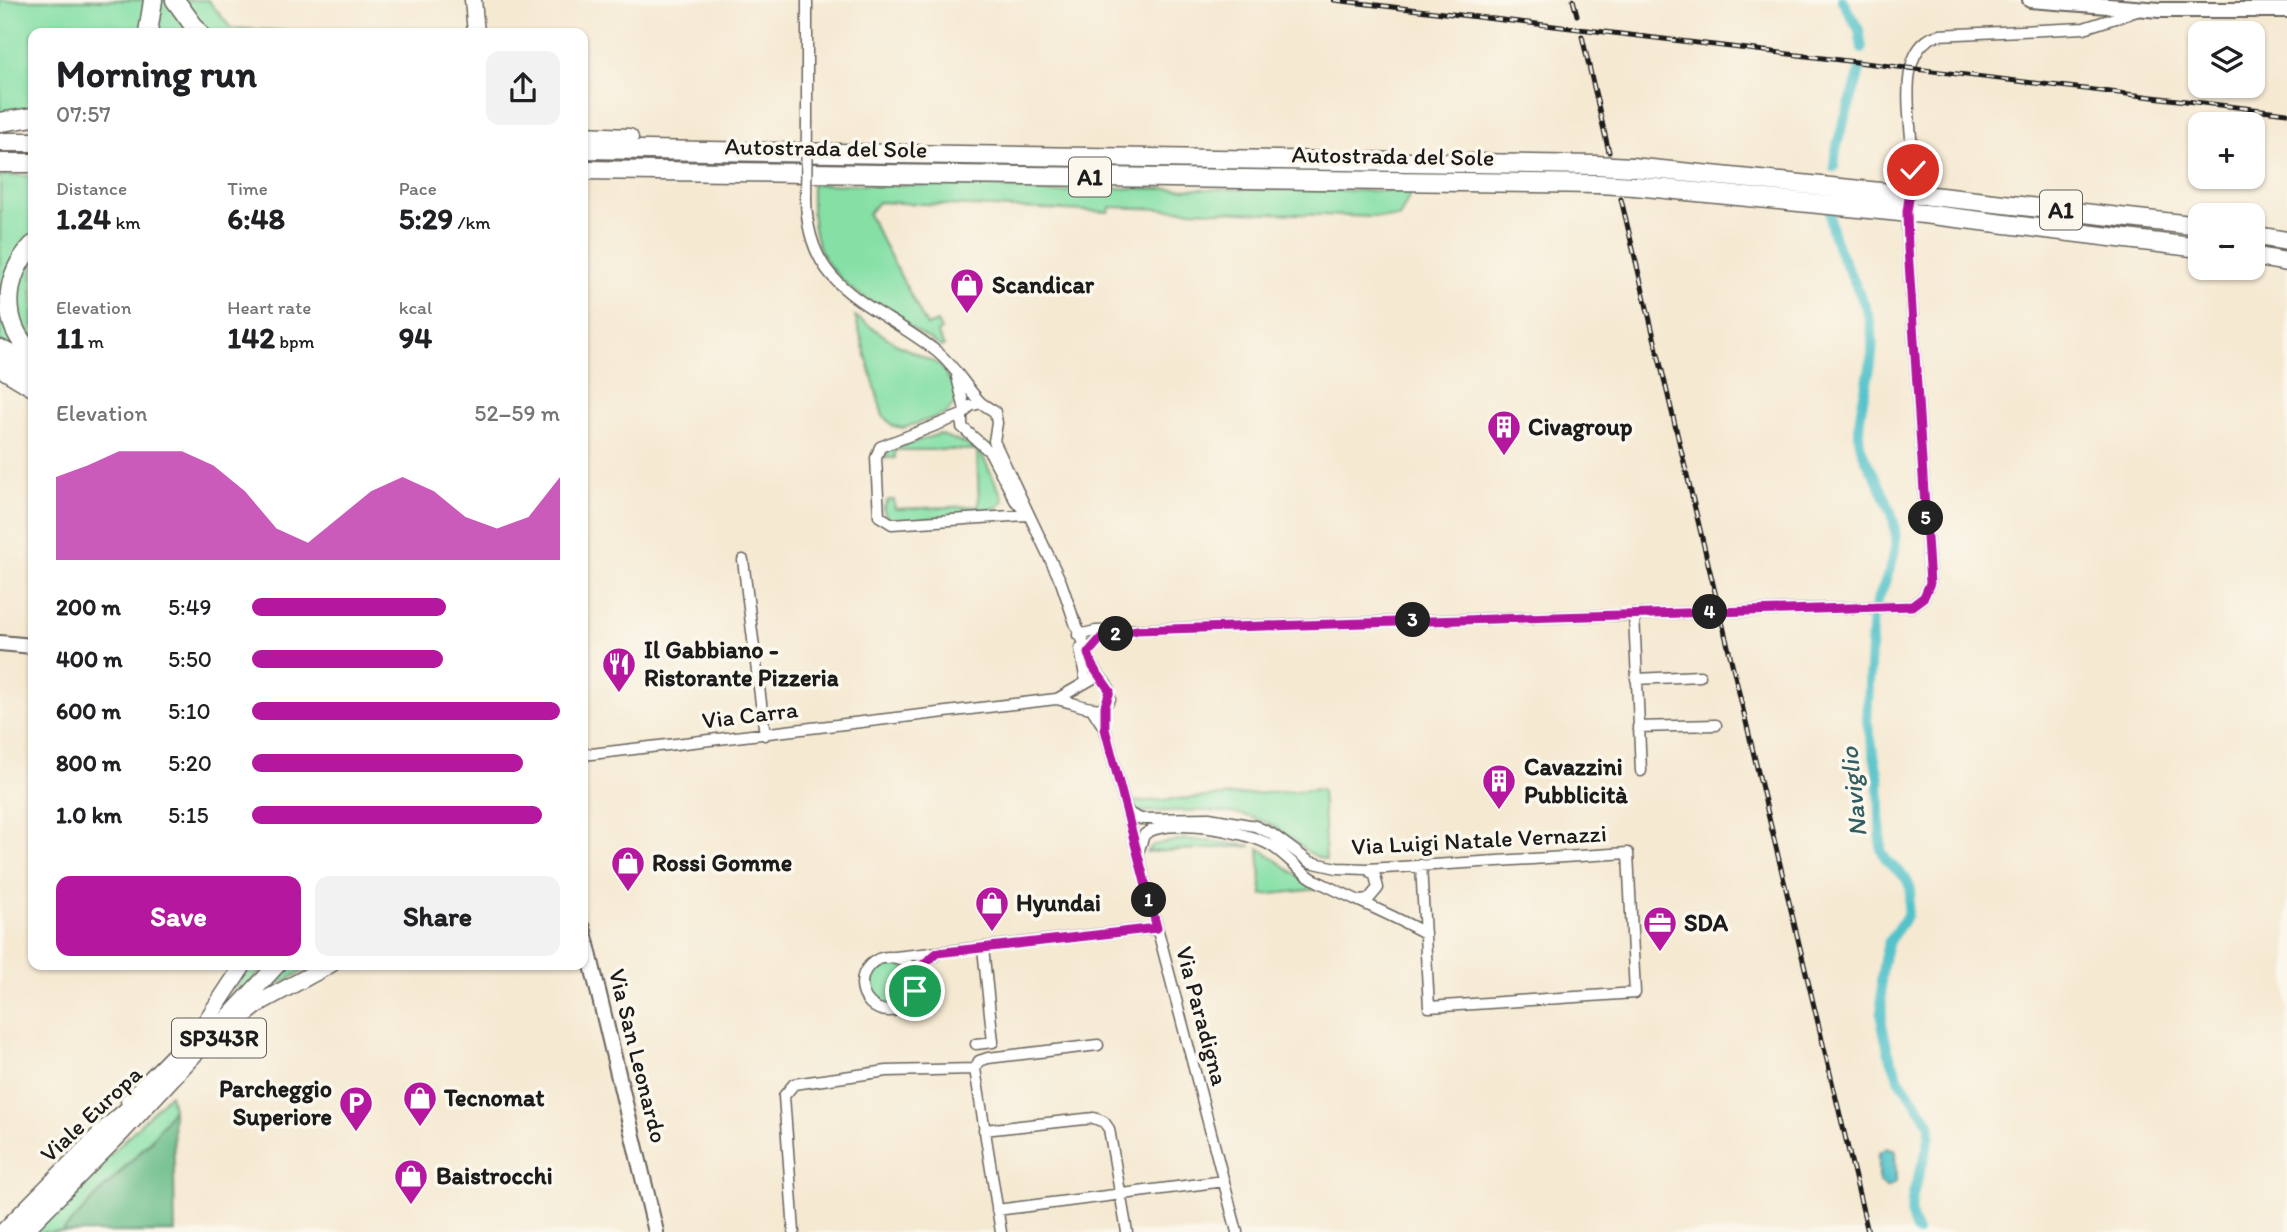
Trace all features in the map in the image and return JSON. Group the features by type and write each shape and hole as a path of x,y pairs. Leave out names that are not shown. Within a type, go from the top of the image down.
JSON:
{"highway":[{"path":"149,28 153,0"},
{"path":"174,0 195,28"},
{"path":"0,122 28,118"},
{"path":"588,136 646,138 675,150"},
{"path":"0,142 28,142"},
{"name":"Autostrada del Sole","path":"588,149 1632,167 1844,188 1900,203 1924,214 2188,246"},
{"path":"0,163 28,163"},
{"name":"Autostrada del Sole","path":"588,170 1598,184 1845,207 1900,203 1923,195 2188,225"},
{"path":"2265,237 2287,241"},
{"path":"28,252 14,271 6,304 13,328 28,348"},
{"path":"2265,258 2287,262"},
{"path":"0,349 28,364"},
{"path":"0,357 17,377"},
{"path":"0,367 28,384"}],"main road":[{"path":"472,0 475,28"},
{"path":"2030,0 2141,9 2249,12 2287,10"},
{"path":"0,643 28,646"},
{"name":"Via San Leonardo","path":"588,949 656,1232"},
{"name":"SP343R","path":"114,1130 203,1026 240,970"},
{"name":"Viale Europa","path":"3,1232 114,1130 272,970"},
{"name":"SP343R","path":"114,1130 245,1014 321,970"},
{"name":"Via San Leonardo","path":"585,970 625,1130 647,1195"},
{"name":"Viale Europa","path":"23,1232 114,1130"}],"street":[{"path":"807,0 806,200 813,247 827,272 842,287 948,361 963,376 981,403 995,412 994,440 1061,582 1075,621 1085,683 1080,695 1105,729"},
{"path":"1079,635 1137,630 1912,606 1924,597 1930,583 1907,212 1913,170 1909,96 1916,50 1925,40 1938,35 2084,28 2141,9"},
{"path":"2227,9 2249,12"},
{"path":"948,361 962,390 962,428 990,452 1015,500 1027,514"},
{"path":"981,403 880,447 876,458 879,516 892,524 1027,514"},
{"path":"975,440 988,438 996,429"},
{"path":"743,560 765,735"},
{"path":"1634,614 1641,771"},
{"path":"1088,653 1102,637 1137,630"},
{"path":"1079,635 1101,680 1110,691 1105,706 1105,729"},
{"path":"1636,679 1700,676"},
{"path":"1085,683 1101,680"},
{"name":"Via Carra","path":"1056,699 1085,683"},
{"name":"Via Carra","path":"588,755 1056,699 1088,707"},
{"path":"1088,707 1105,706"},
{"path":"1638,727 1716,725"},
{"name":"Via Paradigna","path":"1105,729 1237,1232"},
{"name":"Via Carra","path":"588,747 616,752"},
{"name":"Via Luigi Natale Vernazzi","path":"1126,808 1132,816 1143,819 1209,818 1255,826 1272,834 1310,862 1337,868 1368,869 1628,853 1635,993 1429,1007 1425,933"},
{"path":"1138,856 1138,845 1144,835 1157,828 1191,828 1237,833 1266,843 1314,879 1425,933 1421,865"},
{"path":"1359,901 1368,900 1378,888 1375,876 1368,869"},
{"path":"939,953 920,967 912,999 902,1007 889,1011 872,1005 863,990 863,976 874,962 886,958 1157,928"},
{"path":"976,1044 993,1042 983,948"},
{"path":"886,958 906,964 916,982"},
{"path":"1001,1232 975,1069 979,1061 1098,1045"},
{"path":"794,1232 784,1096 790,1087 799,1082 887,1071 975,1069"},
{"path":"984,1130 1094,1118 1104,1122 1109,1129 1127,1232"},
{"path":"997,1210 1224,1181"}],"green space":[{"path":"0,0 146,0 143,28 28,28 28,111 0,116"},
{"path":"159,0 169,0 187,28 157,28"},
{"path":"180,0 208,0 231,28 200,28"},
{"path":"0,175 28,176 28,248 15,262 18,351 0,344"},
{"path":"812,184 991,186 1056,193 1093,188 1412,191 1399,218 1110,207 1109,212 878,202 868,214 927,326 937,322 941,330 937,333 944,346 941,347 854,291 830,267 814,230"},
{"path":"28,265 28,335 14,301 18,282"},
{"path":"855,316 898,345 940,365 955,388 956,401 946,414 903,428 893,426 883,416"},
{"path":"939,434 979,449 1004,500 997,508 900,523 887,518 883,509 888,500 894,500 895,509 979,506 977,450 895,450 895,458 884,458 889,450"},
{"path":"1322,789 1326,860 1311,854 1278,829 1257,819 1223,812 1135,812 1133,802"},
{"path":"1185,839 1252,846 1147,852 1153,845"},
{"path":"1259,848 1302,879 1318,889 1262,895"},
{"path":"889,962 905,968 911,984 905,1000 889,1006 873,1000 867,984 873,968"},
{"path":"246,970 262,970 222,1011"},
{"path":"282,970 306,970 258,995"},
{"path":"170,1094 173,1109 163,1127 62,1232 34,1232"},
{"path":"173,1109 175,1232 62,1232 151,1141"}],"water":[{"path":"1887,1148 1895,1151 1896,1182 1887,1188 1879,1182 1879,1153"}],"waterway":[{"name":"Naviglio","path":"1842,0 1859,30 1862,49"},
{"name":"Naviglio","path":"1834,167 1838,142 1860,69"},
{"name":"Naviglio","path":"1830,214 1835,241 1865,305 1872,334 1871,363 1862,405 1859,440 1864,457 1885,497 1895,527 1894,554 1876,604"},
{"name":"Naviglio","path":"1873,611 1867,721 1879,779 1881,850 1888,862 1906,878 1911,890 1907,916 1889,941 1885,954 1881,980 1882,1024 1888,1051 1899,1079 1930,1123 1927,1150 1911,1206 1917,1232"}],"railway":[{"path":"1334,0 2287,113"},
{"path":"1573,0 1577,15"},
{"path":"1582,36 1609,152"},
{"path":"1621,199 1868,1232"}],"place":[{"name":"Scandicar","path":"967,315"},
{"name":"Civagroup","path":"1504,457"},
{"name":"Il Gabbiano - Ristorante Pizzeria","path":"619,694"},
{"name":"Cavazzini Pubblicità","path":"1499,811"},
{"name":"Rossi Gomme","path":"628,893"},
{"name":"Hyundai","path":"992,933"},
{"name":"SDA","path":"1660,953"},
{"name":"Tecnomat","path":"420,1128"},
{"name":"Parcheggio Superiore","path":"356,1133"},
{"name":"Baistrocchi","path":"411,1206"}],"route":[{"path":"915,991 920,967 937,953 1157,928 1105,729 1105,706 1110,699 1110,691 1093,667 1088,653 1102,637 1137,630 1443,618 1800,611 1912,606 1924,597 1930,583 1907,212 1913,170"}]}
